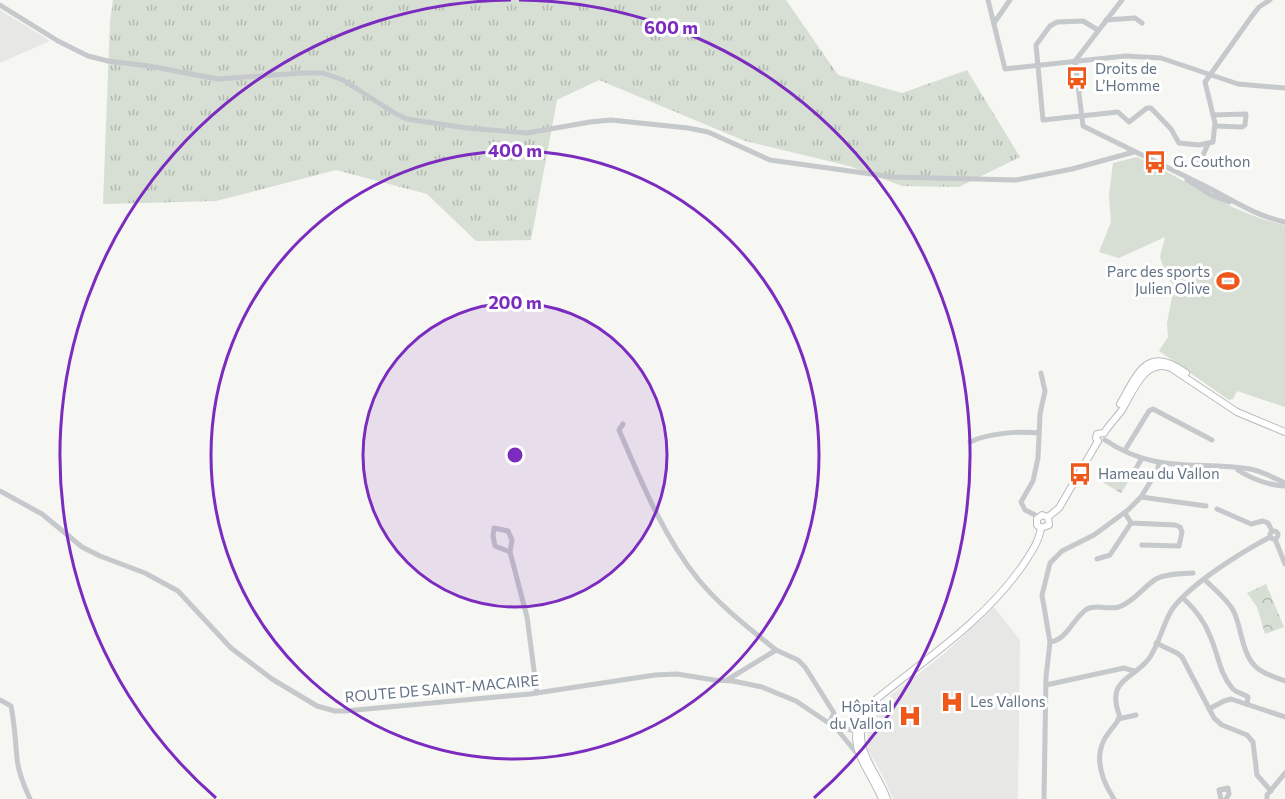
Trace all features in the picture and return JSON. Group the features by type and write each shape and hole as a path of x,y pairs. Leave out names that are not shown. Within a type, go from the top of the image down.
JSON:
{"main road":[{"path":"1048,517 1059,507 1104,435 1137,374 1156,361 1174,364 1218,400 1256,421 1285,432"},
{"path":"1256,421 1285,428"},
{"path":"1041,528 1037,525 1039,517 1042,515 1048,517"},
{"path":"1041,528 1049,525 1048,517"},
{"path":"882,799 859,756 857,732 863,712 879,696 982,614 1023,564 1038,541 1041,528"},
{"path":"879,696 862,726 862,745 864,754 887,799"}],"street":[{"path":"988,0 1005,69 1143,56 1183,64 1238,84 1285,88"},
{"path":"994,24 1010,0"},
{"path":"1122,0 1075,61 1083,126 1179,174 1215,195 1263,216 1285,222"},
{"path":"1200,162 1211,143 1216,126 1205,82 1252,16 1270,0"},
{"path":"0,5 78,52 108,62 149,66 218,79 323,73 343,80 396,114 425,123 527,133 590,122 634,122 708,132 777,161 893,177 1001,180 1028,178 1134,152"},
{"path":"1106,20 1135,18 1142,23"},
{"path":"1098,30 1083,21 1056,22 1050,26 1036,45 1043,120 1118,112 1129,122 1147,108 1151,108 1172,129 1179,143 1211,143"},
{"path":"1213,115 1246,114 1245,125 1242,127 1216,126"},
{"path":"1039,517 1025,510 1021,502 1035,473 1038,458 1040,414 1045,392 1041,373"},
{"path":"1125,450 1149,411 1153,409 1212,440"},
{"path":"622,424 619,430 640,479 677,550 699,580 726,609 776,650 798,660 805,667 834,713 830,723"},
{"path":"970,442 978,438 1011,432 1039,433"},
{"path":"1104,435 1125,450 1159,463 1252,469 1285,484"},
{"path":"1130,479 1142,458"},
{"path":"1044,799 1046,685 1050,642 1042,595 1050,563 1062,551 1094,535 1125,513 1141,497 1157,471 1159,463"},
{"name":"ROUTE DE SAINT-MACAIRE","path":"0,491 42,514 82,547 145,573 178,591 231,648 272,679 317,706 345,711 537,693 655,675 677,674 762,687 796,701 836,728 859,756"},
{"path":"1141,497 1206,506"},
{"path":"1217,509 1251,524 1263,521 1268,523 1285,564"},
{"path":"1125,513 1131,523"},
{"path":"1131,523 1175,525 1180,527 1182,532 1179,546 1142,545"},
{"path":"1097,559 1110,555 1131,523"},
{"path":"510,552 495,546 494,528 508,531 512,540 510,552 527,617 537,693"},
{"path":"1114,799 1104,781 1100,763 1103,741 1120,717 1116,702 1120,685 1147,662 1173,608 1183,598 1204,579 1285,529"},
{"path":"1050,642 1060,639 1080,615 1090,608 1117,608 1132,600 1155,580 1165,575 1193,573"},
{"path":"1204,579 1234,612 1249,656 1255,666 1264,673 1285,681"},
{"path":"1183,598 1197,611 1211,636 1216,657 1230,686 1237,693 1248,697 1247,704"},
{"path":"1156,643 1182,657 1209,710 1222,725 1246,735 1253,742 1257,775 1271,791"},
{"path":"726,681 776,650"},
{"path":"1046,685 1124,668 1134,671"},
{"path":"1209,710 1224,700 1231,699 1285,717"},
{"path":"0,700 11,706 16,729 17,760 23,784 30,799"},
{"path":"870,710 862,720 857,732 862,754 875,774"},
{"path":"1118,719 1136,715"},
{"path":"836,728 857,732"},
{"path":"844,736 857,732"},
{"path":"1267,799 1267,795 1285,773"},
{"path":"1221,799 1219,790 1228,788 1229,794 1226,799"}],"shaded area":[{"path":"0,10 50,41 0,63"},
{"name":"Les Vallons","path":"994,607 1020,640 1018,799 893,799 868,750 867,726 891,695 945,653"}],"green space":[{"path":"113,0 786,0 838,75 902,93 967,70 1020,157 959,187 902,186 849,166 745,141 599,80 557,100 531,240 476,241 427,194 336,170 216,201 103,204 110,22"},
{"name":"Parc des sports Julien Olive","path":"1137,157 1246,213 1285,225 1285,407 1237,391 1233,399 1229,400 1159,351 1168,337 1167,323 1174,286 1167,277 1160,257 1165,237 1119,258 1099,252 1111,222 1109,195 1113,163"},
{"path":"1112,470 1130,479 1121,493 1104,483"},
{"path":"1266,584 1284,627 1265,634 1257,607 1247,593"}],"place":[{"name":"Droits de L’Homme","path":"1077,78"},
{"name":"G. Couthon","path":"1155,162"},
{"name":"Parc des sports Julien Olive","path":"1228,281"},
{"name":"Hameau du Vallon","path":"1080,474"},
{"name":"Les Vallons","path":"952,702"},
{"name":"Hôpital du Vallon","path":"910,716"}]}
